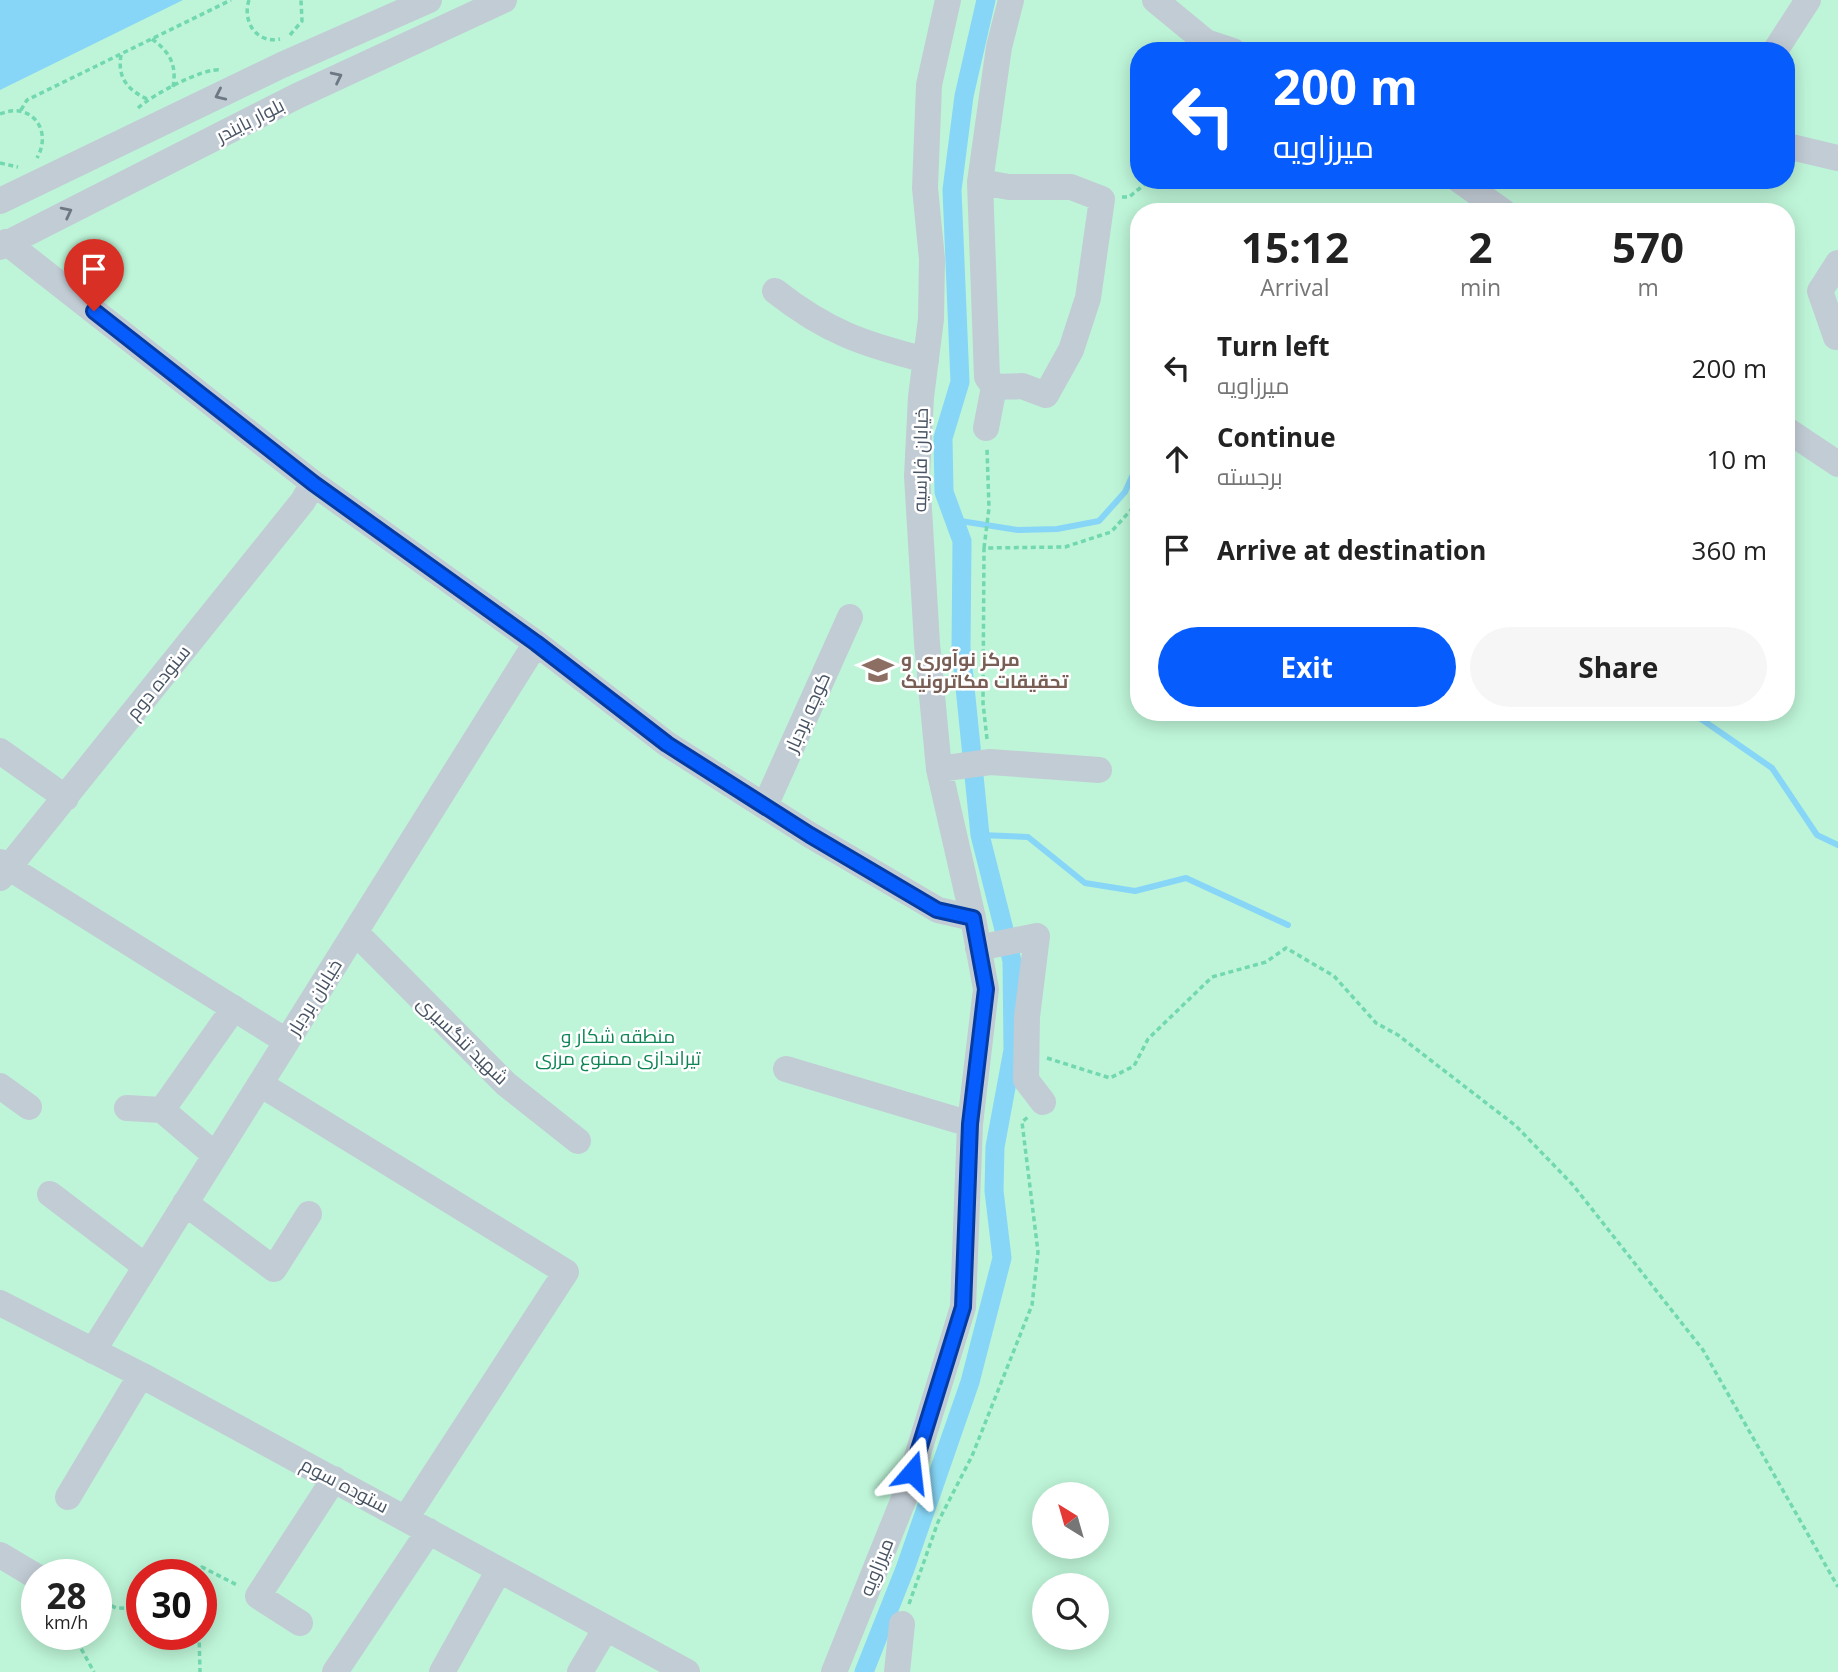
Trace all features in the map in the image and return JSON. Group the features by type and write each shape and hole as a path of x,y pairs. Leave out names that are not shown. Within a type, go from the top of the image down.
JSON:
{"street":[{"name":"بلوار بایندر","path":"0,201 282,65 429,0"},
{"name":"بلوار بایندر","path":"3,245 297,96 504,0"},
{"name":"خیابان فارسیه","path":"948,0 929,85 925,188 932,259 931,319 917,476 926,643 967,765 973,918"},
{"path":"986,428 994,387 987,377 980,182 999,47 1011,0"},
{"path":"1155,0 1200,42"},
{"path":"1781,42 1808,0"},
{"path":"282,65 297,96"},
{"path":"1795,148 1838,158"},
{"path":"980,182 1009,187 1070,187 1102,199 1088,299 1071,351 1046,395 1023,386 994,387"},
{"path":"1472,189 1491,203"},
{"path":"3,245 313,483 536,643 667,744 937,910 973,918"},
{"path":"1836,337 1820,291 1838,263"},
{"path":"775,291 821,324 866,344 926,360"},
{"path":"1795,435 1838,464"},
{"name":"ستوده دوم","path":"2,869 66,798 295,512 313,483"},
{"name":"کوچه بردبار","path":"765,806 850,617"},
{"name":"خیابان بردبار","path":"93,1351 536,643"},
{"path":"0,751 66,798"},
{"path":"967,765 1099,770"},
{"path":"2,869 286,1041"},
{"name":"میرزاویه","path":"834,1672 905,1496 963,1307 970,1124 986,989 996,944 973,918"},
{"name":"شهید تنگسیری","path":"355,932 506,1084 578,1141"},
{"path":"996,944 1037,936 1025,1051 1026,1080 1043,1102"},
{"path":"162,1110 234,1008"},
{"path":"786,1069 970,1124"},
{"path":"260,1084 566,1272 417,1524 335,1672"},
{"path":"0,1086 29,1107"},
{"path":"127,1108 162,1110 215,1155"},
{"path":"50,1194 145,1266"},
{"path":"185,1203 274,1269 309,1214"},
{"name":"ستوده سوم","path":"0,1303 334,1479 687,1672"},
{"path":"68,1497 141,1376"},
{"path":"300,1623 258,1596 334,1479"},
{"path":"0,1555 21,1567"},
{"path":"442,1672 499,1570"},
{"path":"897,1672 902,1624"},
{"path":"580,1672 606,1628"}],"path":[{"path":"21,110 27,100 231,0"},
{"path":"249,0 247,20 253,31 263,38 274,40 286,38 296,31 302,20 301,0"},
{"path":"152,39 166,48 173,62 176,72 173,87"},
{"path":"121,54 119,66 123,81 133,93 148,99"},
{"path":"0,114 21,110 32,115 40,124 44,136 43,148 27,165 15,168 0,163"},
{"path":"1102,199 1129,197 1139,189"},
{"path":"967,765 983,703 984,548 989,508 986,428"},
{"path":"984,548 1065,547 1111,533 1130,511"},
{"path":"1025,1051 1110,1078 1135,1066 1148,1039 1212,977 1266,962 1286,948 1334,976 1376,1023 1398,1035 1516,1126 1573,1185 1703,1350 1838,1587"},
{"path":"902,1624 938,1522 972,1456 1032,1305 1038,1252 1022,1122 1043,1102"},
{"path":"217,1575 258,1596"},
{"path":"82,1650 94,1672"},
{"path":"199,1650 200,1672"}],"green space":[{"name":"منطقه شکار و تیراندازی ممنوع مرزی","path":"0,0 1838,0 1838,1672 0,1672"}],"water":[{"path":"0,0 183,0 0,90"}],"waterway":[{"path":"864,1672 905,1569 970,1382 1002,1258 994,1191 995,1147 1013,1050 1012,961 980,835 961,648 962,541 944,492 943,438 960,382 952,190 964,96 986,0"},
{"path":"954,520 1018,530 1057,529 1099,521 1125,492 1130,481"},
{"path":"1704,721 1772,768 1817,835 1838,845"},
{"path":"980,835 1028,837 1085,883 1135,891 1186,878 1288,925"}],"place":[{"name":"مرکز نوآوری و تحقیقات مکاترونیک","path":"878,670"}],"route":[{"path":"94,311 313,483 536,643 667,744 810,835 937,910 973,918 986,989 970,1124 963,1307 912,1472"}]}
